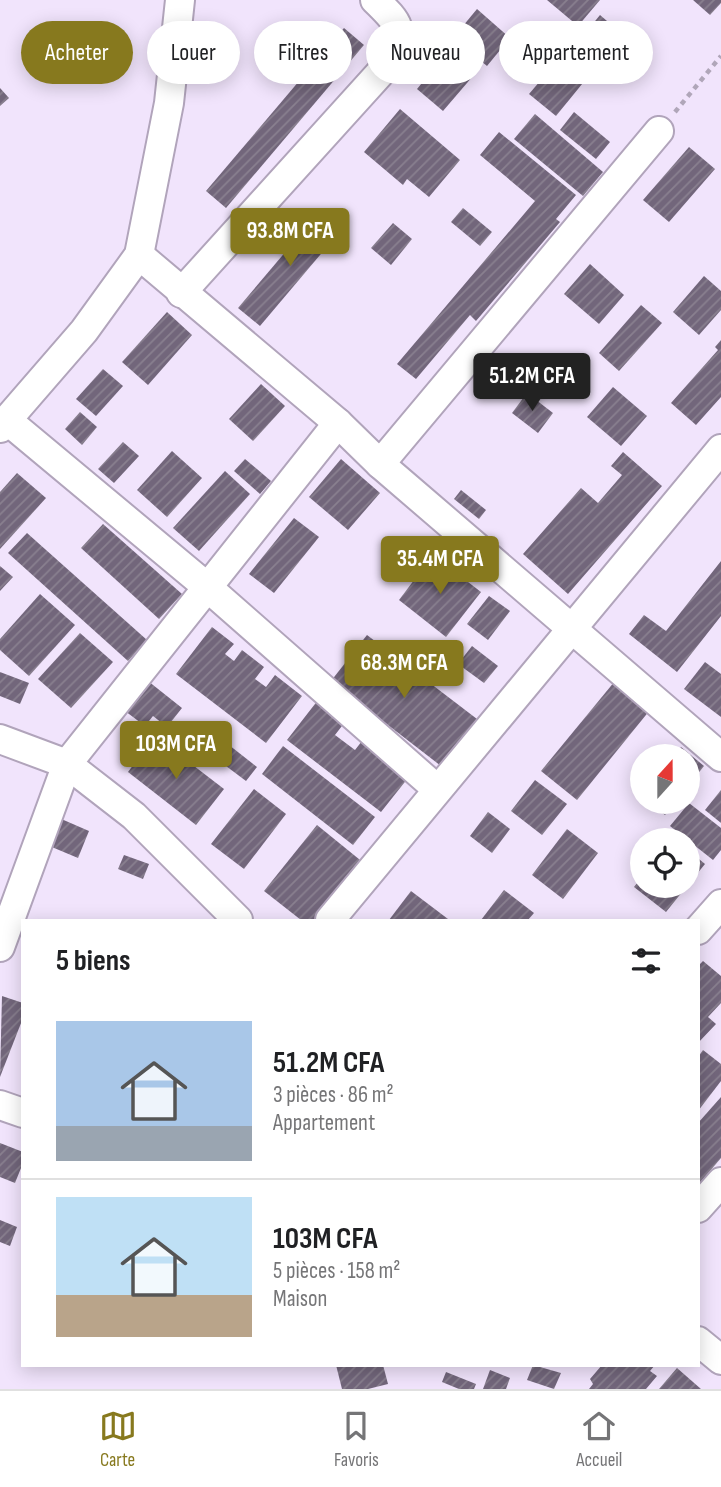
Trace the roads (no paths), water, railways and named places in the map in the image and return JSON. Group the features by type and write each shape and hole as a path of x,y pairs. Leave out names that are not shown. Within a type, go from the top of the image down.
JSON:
{"street":[{"path":"180,0 169,103 139,255 84,331 4,424 206,586 437,789"},
{"path":"181,293 391,61 400,38 396,20 375,0"},
{"path":"380,464 659,131"},
{"path":"139,255 338,423 380,464 721,757"},
{"path":"0,947 67,764 338,423"},
{"path":"331,919 721,449"},
{"path":"0,739 67,764 134,816 237,919"},
{"path":"700,928 721,904"},
{"path":"0,1105 21,1112"},
{"path":"700,1206 721,1182"},
{"path":"700,1343 721,1360"}]}
